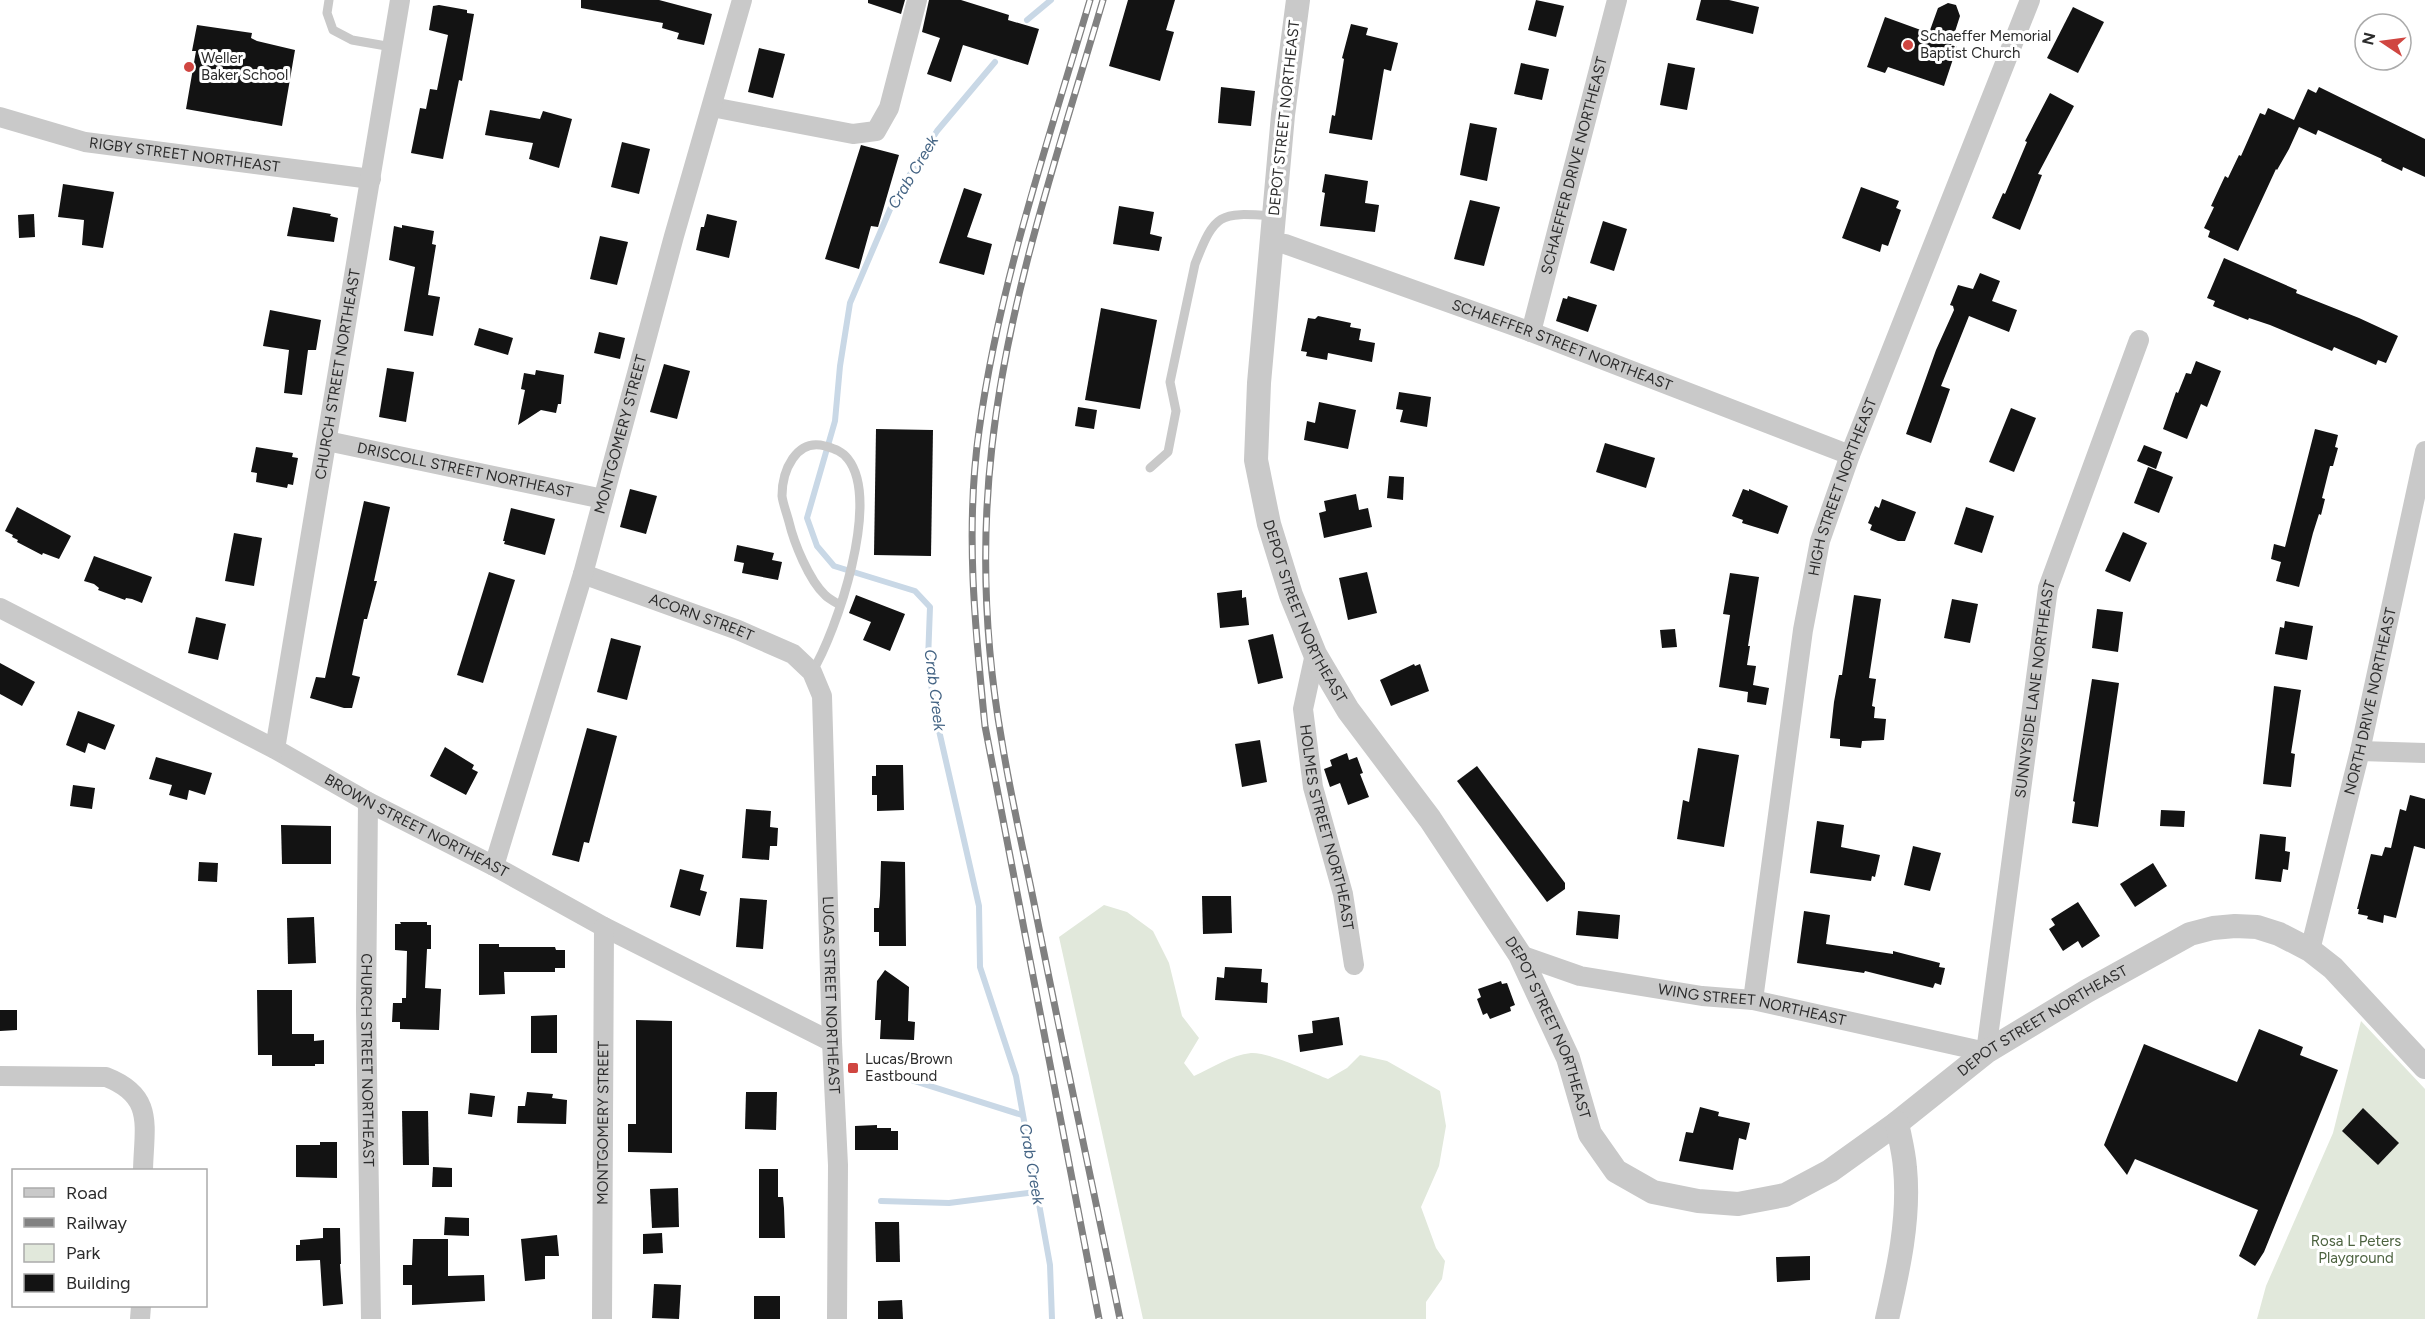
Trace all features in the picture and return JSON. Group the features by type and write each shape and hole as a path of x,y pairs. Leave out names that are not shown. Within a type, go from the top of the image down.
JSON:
{"street":[{"name":"CHURCH STREET NORTHEAST","path":"275,749 400,0"},
{"name":"MONTGOMERY STREET","path":"494,866 583,574 674,236 742,0"},
{"path":"712,107 853,134 876,130 889,108 917,0"},
{"name":"DEPOT STREET NORTHEAST","path":"1298,0 1270,243 1259,383 1256,460 1269,524 1291,595 1315,654 1348,710 1430,819 1520,955 1568,1058 1590,1134 1616,1171 1653,1192 1698,1201 1738,1204 1785,1195 1830,1172 1986,1053 2086,991 2190,934 2213,927 2257,927 2279,934 2310,950 2333,968 2425,1067"},
{"name":"SCHAEFFER DRIVE NORTHEAST","path":"1531,332 1617,0"},
{"name":"HIGH STREET NORTHEAST","path":"1753,1000 1803,630 1820,541 1850,455 2030,0"},
{"name":"RIGBY STREET NORTHEAST","path":"0,117 85,141 371,179"},
{"name":"SCHAEFFER STREET NORTHEAST","path":"1270,243 1285,244 1531,332 1850,455"},
{"name":"SUNNYSIDE LANE NORTHEAST","path":"1986,1053 2048,588 2139,340"},
{"name":"DRISCOLL STREET NORTHEAST","path":"327,441 603,499"},
{"name":"NORTH DRIVE NORTHEAST","path":"2310,950 2360,751 2425,451"},
{"name":"ACORN STREET","path":"583,574 738,630 794,654 812,672"},
{"name":"BROWN STREET NORTHEAST","path":"0,608 275,749 369,802 494,866 604,927 832,1042"},
{"name":"HOLMES STREET NORTHEAST","path":"1315,654 1303,709 1313,787 1343,894 1354,965"},
{"name":"LUCAS STREET NORTHEAST","path":"812,672 822,696 832,1042 838,1165 837,1319"},
{"path":"2360,751 2425,753"},
{"name":"CHURCH STREET NORTHEAST","path":"369,802 366,1009 371,1319"},
{"name":"MONTGOMERY STREET","path":"602,1319 604,927"},
{"name":"WING STREET NORTHEAST","path":"1520,955 1580,976 1702,996 1753,1000 1986,1053"},
{"path":"0,1076 106,1077 122,1083 134,1092 141,1103 144,1120 143,1169"},
{"path":"1887,1319 1899,1267 1905,1207 1905,1169 1897,1123"}],"lane":[{"path":"329,0 327,13 333,30 352,40 393,47"},
{"path":"1150,468 1168,452 1176,411 1170,382 1195,264 1202,245 1221,219 1235,213 1273,216"},
{"path":"812,672 827,646 840,605 846,582 855,557 860,495 850,460 840,450 818,444 801,448 787,465 782,496 798,550 824,595 840,605"}],"green space":[{"path":"1104,905 1127,912 1153,931 1169,963 1182,1016 1199,1038 1184,1063 1194,1076 1229,1059 1251,1053 1279,1059 1328,1079 1347,1068 1360,1055 1387,1061 1440,1091 1446,1126 1439,1166 1421,1207 1436,1248 1445,1261 1442,1279 1426,1302 1426,1319 1143,1319 1059,937"},
{"name":"Rosa L Peters Playground","path":"2361,1021 2425,1089 2425,1319 2257,1319 2266,1286 2333,1133"}],"building":[{"path":"581,0 659,0 712,14 704,45 677,39 679,33 662,28 663,23 581,8"},
{"path":"868,0 905,0 901,14 868,3"},
{"path":"929,0 961,0 1009,15 1008,20 1039,29 1028,65 963,45 951,82 927,74 940,38 922,32"},
{"path":"1128,0 1175,0 1166,30 1174,32 1160,81 1109,66"},
{"path":"1536,0 1564,6 1556,37 1528,30"},
{"path":"1701,0 1729,0 1759,7 1753,34 1696,20"},
{"name":"Schaeffer Memorial Baptist Church","path":"1948,3 1956,5 1960,16 1951,44 1957,47 1944,86 1888,67 1885,73 1867,67 1885,17 1929,33 1938,8"},
{"path":"433,6 467,10 467,13 474,14 462,81 459,80 443,159 411,153 420,108 426,109 430,89 437,90 448,35 429,30"},
{"path":"2073,7 2104,22 2078,73 2047,58"},
{"path":"1351,24 1368,28 1366,35 1398,43 1391,71 1384,69 1372,140 1329,133 1332,115 1335,116 1344,59 1342,58"},
{"path":"197,25 252,33 251,38 257,41 295,50 282,126 186,109 196,51 192,51"},
{"path":"759,48 785,54 773,98 748,92"},
{"path":"1521,63 1549,69 1542,100 1514,94"},
{"path":"1668,63 1695,68 1687,110 1660,105"},
{"path":"1221,87 1255,91 1251,126 1218,123"},
{"path":"2319,87 2425,139 2425,177 2403,167 2402,171 2381,161 2382,159 2318,130 2316,135 2299,127 2276,169 2238,251 2208,237 2210,231 2204,228 2214,207 2211,206 2225,176 2228,178 2239,155 2241,156 2260,113 2265,115 2268,108 2294,120 2308,89 2316,93"},
{"path":"2050,93 2074,106 2038,174 2042,175 2020,230 1992,218 2003,193 2005,194 2027,142 2025,141"},
{"path":"490,110 540,119 543,111 572,119 559,168 529,159 533,143 485,135"},
{"path":"1470,123 1497,128 1487,181 1460,175"},
{"path":"622,142 650,149 639,194 611,187"},
{"path":"861,145 899,155 878,227 871,226 859,269 825,259"},
{"path":"1325,174 1368,181 1365,203 1379,205 1375,232 1320,226 1325,193 1322,192"},
{"path":"63,184 114,192 103,248 82,245 84,220 58,217"},
{"path":"1861,187 1899,201 1896,208 1901,210 1888,246 1882,244 1880,252 1842,238"},
{"path":"964,188 982,194 967,237 992,244 984,275 939,263"},
{"path":"1470,200 1500,207 1484,266 1454,259"},
{"path":"1119,206 1154,212 1150,234 1162,237 1159,251 1113,244"},
{"path":"293,207 331,214 330,216 338,218 334,242 287,236"},
{"path":"34,214 35,237 19,238 18,215"},
{"path":"707,214 737,221 729,258 696,250 701,227 704,227"},
{"path":"1603,221 1627,229 1614,271 1590,263"},
{"path":"402,225 434,231 432,244 436,245 428,295 440,297 433,336 404,331 415,267 389,260 394,226 402,228"},
{"path":"600,236 628,242 617,285 590,279"},
{"path":"2224,258 2297,290 2296,293 2398,336 2386,363 2378,360 2376,365 2334,347 2332,351 2270,325 2249,318 2248,320 2213,306 2215,301 2207,298"},
{"path":"1980,273 2000,281 1992,301 2017,310 2009,332 1969,316 1941,386 1950,389 1931,443 1906,434 1936,350 1954,310 1950,305 1958,285 1973,289"},
{"path":"1568,296 1597,305 1588,332 1556,321 1563,298 1567,299"},
{"path":"1101,308 1157,320 1140,409 1085,400"},
{"path":"270,310 321,320 316,350 308,350 302,395 284,393 289,350 263,346"},
{"path":"1318,316 1351,323 1350,327 1361,329 1359,340 1375,343 1372,362 1328,353 1327,360 1306,356 1307,352 1301,351 1308,318 1315,319"},
{"path":"479,328 513,338 508,355 474,345"},
{"path":"599,332 625,338 620,359 594,353"},
{"path":"2196,361 2221,371 2207,407 2201,404 2187,439 2163,429 2176,392 2178,393 2186,373 2191,374"},
{"path":"664,364 690,371 677,419 650,412"},
{"path":"387,368 414,372 406,422 379,417"},
{"path":"536,370 564,375 561,404 558,404 556,413 541,410 518,425 525,390 521,389 524,373 535,375"},
{"path":"1399,392 1431,397 1427,427 1400,422 1403,410 1396,409"},
{"path":"1319,402 1356,410 1348,449 1304,440 1307,421 1315,423"},
{"path":"1078,407 1097,410 1094,429 1075,426"},
{"path":"2011,408 2036,418 2014,472 1989,462"},
{"path":"876,429 933,430 931,556 874,555"},
{"path":"2315,429 2338,435 2335,447 2338,448 2333,466 2330,466 2322,498 2325,499 2321,515 2319,514 2313,533 2299,587 2276,581 2281,562 2271,559 2274,544 2285,547"},
{"path":"1605,443 1655,458 1646,488 1596,472"},
{"path":"2144,445 2162,452 2156,469 2137,461"},
{"path":"256,447 293,453 292,457 298,458 293,485 288,484 287,488 256,482 257,473 251,472"},
{"path":"2148,467 2173,477 2159,513 2134,503"},
{"path":"1389,476 1404,477 1403,500 1387,498"},
{"path":"630,489 657,496 646,534 620,527"},
{"path":"1743,489 1749,491 1749,489 1788,506 1778,534 1742,523 1743,520 1732,516"},
{"path":"1356,494 1359,510 1368,508 1372,527 1324,538 1319,513 1326,511 1324,501"},
{"path":"1882,499 1916,512 1905,541 1898,541 1870,530 1872,525 1868,523 1875,506 1879,508"},
{"path":"364,501 390,507 374,581 377,581 367,619 364,619 352,675 360,677 352,708 344,708 310,698 316,677 325,678"},
{"path":"17,507 71,536 59,559 43,553 42,555 17,542 18,540 12,537 13,535 5,531"},
{"path":"1966,507 1994,516 1982,553 1954,544"},
{"path":"511,508 555,519 545,555 504,544"},
{"path":"2123,532 2147,543 2130,582 2105,571"},
{"path":"234,533 262,538 254,586 225,581"},
{"path":"737,545 774,553 772,560 782,562 778,580 742,573 744,563 734,561"},
{"path":"94,556 152,577 142,603 132,599 126,598 125,600 98,590 99,588 94,584 84,581"},
{"path":"489,572 515,580 483,683 457,675"},
{"path":"1367,572 1377,613 1348,620 1339,578"},
{"path":"1730,573 1759,577 1747,665 1756,666 1753,685 1769,688 1766,705 1747,702 1748,692 1719,687 1730,615 1723,614"},
{"path":"1242,590 1242,598 1246,597 1249,625 1220,628 1217,593"},
{"path":"856,595 905,614 890,651 863,640 871,622 849,613"},
{"path":"1854,595 1881,599 1869,678 1876,679 1872,706 1875,707 1874,718 1886,719 1884,740 1862,741 1861,748 1840,746 1840,739 1830,738 1834,702 1839,675 1842,675"},
{"path":"1952,599 1978,604 1970,643 1944,638"},
{"path":"2097,609 2123,612 2118,652 2092,648"},
{"path":"196,617 226,624 218,660 188,653"},
{"path":"2285,621 2313,626 2307,660 2275,654 2280,627 2284,628"},
{"path":"1675,629 1677,647 1662,648 1660,630"},
{"path":"1273,634 1283,678 1258,684 1248,640"},
{"path":"611,638 641,646 627,700 597,692"},
{"path":"0,663 35,682 22,706 0,694"},
{"path":"1414,664 1415,666 1420,664 1429,691 1391,706 1380,680"},
{"path":"2092,679 2119,683 2098,827 2072,823 2075,802 2073,801"},
{"path":"2274,686 2301,690 2291,753 2295,754 2291,787 2263,784"},
{"path":"78,711 115,725 105,750 88,743 85,753 66,745"},
{"path":"587,728 617,736 589,843 584,842 579,862 552,855"},
{"path":"1260,740 1267,782 1242,787 1235,744"},
{"path":"445,747 474,765 472,769 478,772 466,795 430,776"},
{"path":"1698,748 1739,755 1724,847 1677,839 1683,800 1689,802"},
{"path":"1347,753 1349,760 1357,757 1363,773 1360,774 1369,797 1348,805 1340,783 1330,787 1324,769 1332,766 1330,760"},
{"path":"156,757 212,773 205,795 189,790 187,800 169,795 172,785 149,779"},
{"path":"876,765 903,765 904,810 877,811 877,795 872,795 872,776 876,776"},
{"path":"1477,766 1565,883 1565,889 1547,902 1457,781"},
{"path":"73,785 95,788 92,809 70,806"},
{"path":"2410,795 2425,799 2425,849 2414,846 2396,918 2384,915 2383,923 2367,919 2368,916 2358,914 2359,909 2357,909 2371,854 2382,856 2385,847 2391,848 2400,809 2406,811"},
{"path":"746,809 771,811 770,827 778,828 777,846 770,846 769,860 742,858"},
{"path":"2161,810 2185,811 2184,827 2160,826"},
{"path":"1817,821 1844,825 1841,847 1880,855 1875,877 1872,876 1871,881 1810,873"},
{"path":"281,825 331,826 331,864 282,864"},
{"path":"2260,834 2286,837 2285,851 2290,852 2288,870 2283,869 2281,882 2255,879"},
{"path":"1913,846 1941,853 1930,891 1904,885"},
{"path":"881,861 905,862 906,946 879,946 879,932 874,932 874,908 879,908"},
{"path":"199,862 218,863 217,882 198,881"},
{"path":"2153,863 2167,886 2135,907 2120,884"},
{"path":"680,869 704,875 700,890 707,892 700,916 670,907"},
{"path":"1202,896 1231,896 1232,933 1203,934"},
{"path":"740,898 767,900 763,949 736,947"},
{"path":"2078,902 2100,936 2082,948 2078,941 2063,951 2049,929 2055,925 2051,919"},
{"path":"1578,911 1620,915 1618,939 1576,935"},
{"path":"1804,911 1830,915 1826,944 1893,954 1893,951 1940,963 1939,967 1945,968 1941,985 1935,983 1933,988 1865,971 1864,973 1797,963"},
{"path":"314,917 316,963 288,964 287,918"},
{"path":"400,922 427,922 427,925 431,925 431,949 427,949 425,988 441,989 439,1030 400,1029 400,1022 392,1022 393,1003 402,1003 402,998 406,998 407,951 395,950 395,924 401,924"},
{"path":"479,944 499,944 499,947 555,947 556,950 565,950 565,968 555,968 555,972 504,972 505,994 479,995"},
{"path":"1225,967 1262,969 1261,982 1268,983 1267,1003 1215,1000 1217,977 1224,978"},
{"path":"885,970 909,987 908,1021 915,1022 914,1040 880,1039 881,1020 875,1020 877,981"},
{"path":"1501,981 1502,984 1507,983 1515,1005 1510,1007 1511,1011 1490,1019 1487,1013 1483,1015 1477,999 1481,997 1478,989"},
{"path":"257,990 292,990 292,1034 314,1034 314,1041 324,1040 324,1064 272,1066 272,1055 258,1055"},
{"path":"0,1010 17,1010 17,1030 0,1031"},
{"path":"557,1015 557,1053 531,1053 531,1016"},
{"path":"1339,1017 1343,1045 1300,1052 1298,1035 1313,1033 1312,1021"},
{"path":"636,1020 672,1021 672,1153 628,1152 628,1124 636,1124"},
{"path":"2259,1029 2303,1047 2300,1055 2338,1070 2264,1252 2255,1266 2239,1256 2258,1210 2135,1159 2127,1175 2104,1145 2144,1044 2237,1082"},
{"path":"527,1092 553,1094 552,1098 567,1100 566,1124 517,1123 518,1106 525,1106"},
{"path":"746,1092 777,1092 776,1130 745,1129"},
{"path":"470,1093 495,1096 492,1117 468,1114"},
{"path":"1700,1107 1719,1112 1718,1116 1750,1123 1746,1140 1739,1138 1733,1170 1679,1161 1686,1132 1693,1133"},
{"path":"2363,1108 2399,1143 2378,1165 2342,1131"},
{"path":"402,1111 428,1111 429,1165 403,1165"},
{"path":"877,1125 877,1128 891,1128 891,1131 898,1131 898,1150 855,1150 855,1126"},
{"path":"320,1142 337,1142 337,1178 296,1177 296,1145 320,1145"},
{"path":"433,1167 452,1168 452,1187 432,1187"},
{"path":"759,1169 778,1169 778,1197 783,1197 785,1238 759,1238"},
{"path":"678,1188 679,1227 652,1228 650,1189"},
{"path":"445,1217 469,1218 469,1236 444,1235"},
{"path":"875,1222 899,1222 900,1262 876,1262"},
{"path":"323,1228 340,1228 343,1304 323,1306 320,1260 296,1261 296,1245 300,1245 300,1240 323,1238"},
{"path":"662,1233 663,1253 643,1254 643,1234"},
{"path":"557,1235 559,1256 545,1256 545,1279 525,1281 521,1239"},
{"path":"413,1239 448,1239 448,1276 484,1275 485,1301 412,1305 412,1285 403,1285 403,1265 412,1265"},
{"path":"1810,1256 1810,1280 1777,1282 1776,1257"},
{"path":"654,1284 681,1285 679,1319 652,1318"},
{"path":"754,1296 780,1296 780,1319 754,1319"},
{"path":"902,1300 903,1319 878,1319 878,1301"}],"waterway":[{"name":"Crab Creek","path":"1027,20 1051,0"},
{"name":"Crab Creek","path":"995,62 937,131 894,200 850,303 840,366 835,421 807,518 817,546 834,566 915,591 930,607 928,660 935,713 979,906 980,967 1016,1076 1050,1265 1052,1319"},
{"path":"892,1074 1022,1115"},
{"path":"881,1201 949,1203 1036,1192"}],"railway":[{"path":"1090,0 1026,214 999,322 979,431 972,542 975,615 985,726 1099,1319"},
{"path":"1103,0 1053,165 1010,332 992,446 986,557 988,632 996,706 1013,805 1120,1319"}],"place":[{"name":"Schaeffer Memorial Baptist Church","path":"1908,45"},
{"name":"Weller Baker School","path":"189,67"},
{"name":"Lucas/Brown Eastbound","path":"853,1068"}]}
